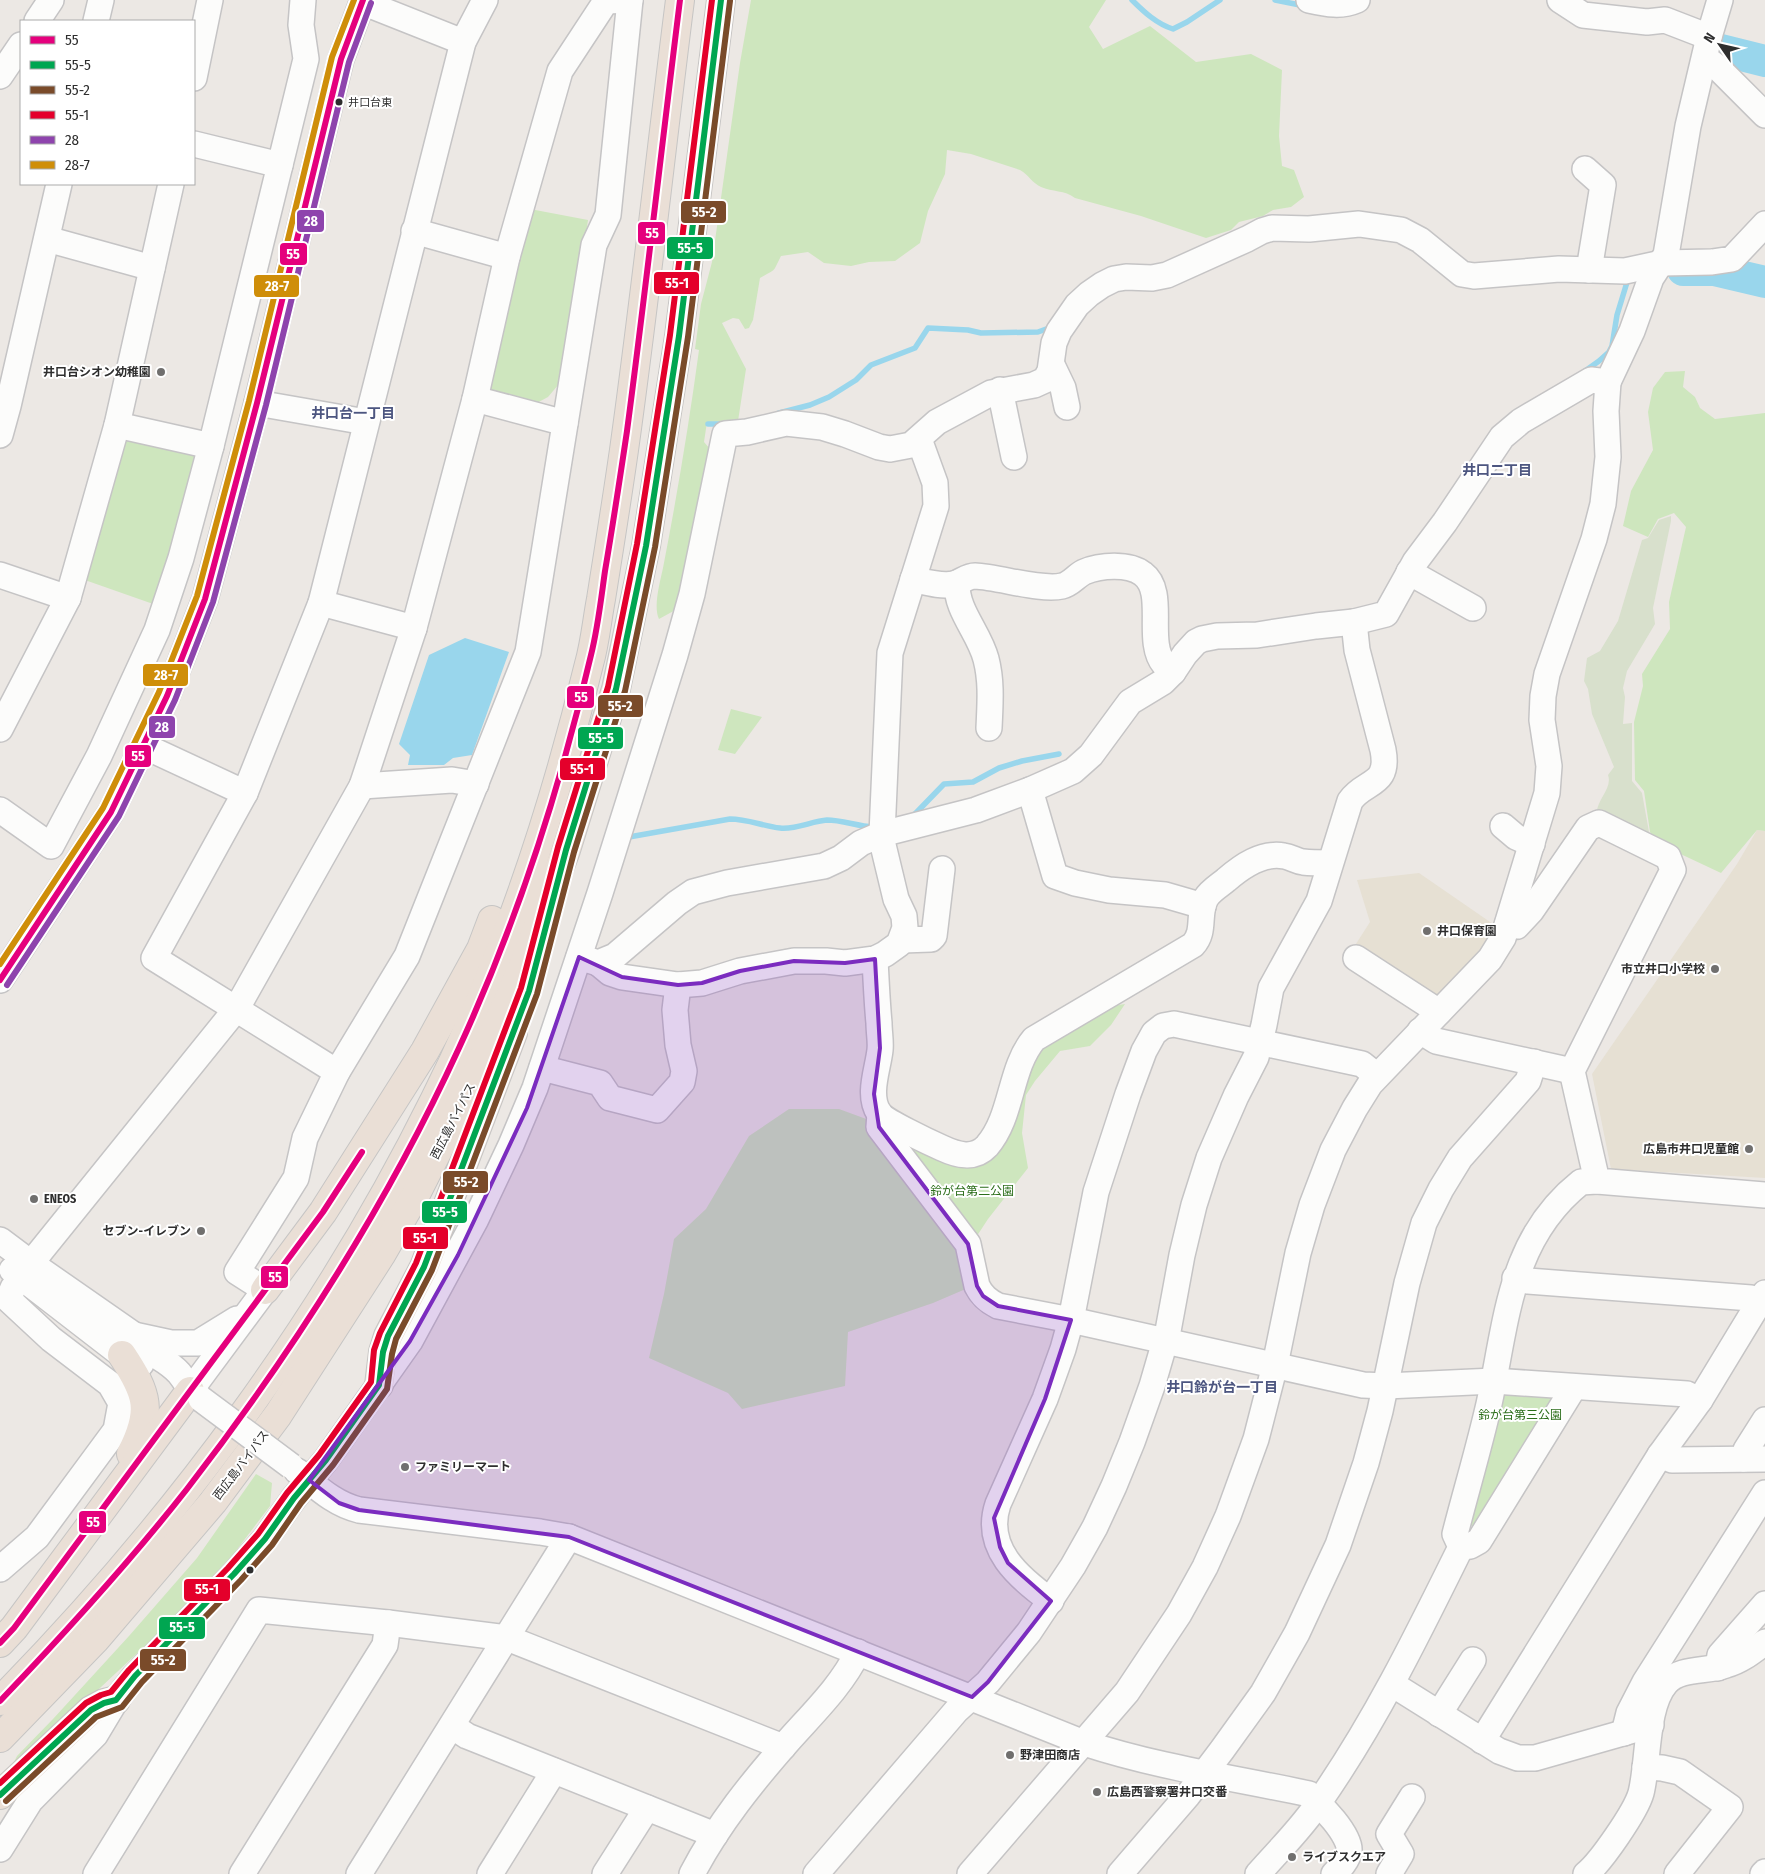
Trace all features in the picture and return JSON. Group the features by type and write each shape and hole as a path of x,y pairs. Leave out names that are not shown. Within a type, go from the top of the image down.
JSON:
{"highway":[{"path":"668,93 670,0"},
{"name":"西広島バイパス","path":"0,1701 77,1619 160,1523 247,1410 322,1300 389,1186 436,1098 479,1002 508,929 548,816 591,660 610,544 641,327 680,0"},
{"name":"西広島バイパス","path":"0,1738 96,1639 213,1502 278,1415 365,1279 415,1196 476,1075 524,961 566,850 616,689 646,546 679,336 721,0"},
{"path":"258,1300 324,1212 426,1051 481,949 591,660"},
{"path":"379,1385 383,1352 388,1336 424,1267 529,991 566,850"},
{"path":"104,1506 140,1436 145,1418 143,1391 137,1378 128,1345"},
{"path":"0,1643 14,1628 104,1506 196,1395"},
{"path":"0,1795 91,1710 104,1703 116,1700"}],"street":[{"path":"38,20 52,0"},
{"path":"96,20 101,0"},
{"path":"195,73 210,0"},
{"path":"0,810 51,846 99,756 157,630 181,558 211,446 306,59 301,24 303,0"},
{"path":"337,1072 154,958 245,793 321,603 462,42 485,0"},
{"path":"0,1569 38,1536 116,1430 121,1403 110,1384 51,1339 8,1299 13,1288 27,1270 237,1008 362,786 414,628 474,399 507,257 560,71 606,1 630,0 608,215 594,245 528,652 407,956 337,1072 305,1138 296,1178 237,1272 258,1300"},
{"path":"1309,0 1334,5 1349,4 1357,0"},
{"path":"1560,0 1583,15 1647,22 1664,20 1707,48 1716,66 1765,115"},
{"path":"970,1874 1121,1699 1179,1614 1205,1567 1228,1516 1248,1463 1275,1365 1298,1253 1322,1177 1344,1129 1355,1108 1377,1076 1495,953 1503,938 1544,806 1549,780 1549,766 1542,720 1544,688 1594,539 1604,496 1608,457 1606,412 1608,382 1632,331 1657,269 1666,255 1688,126 1685,96 1707,48 1720,0"},
{"path":"5,964 111,812 167,696 206,599 257,403 341,59 363,1 462,42"},
{"path":"0,76 20,46"},
{"path":"195,144 280,165"},
{"path":"1586,169 1603,185 1589,270"},
{"path":"0,434 59,185"},
{"path":"0,729 68,598 117,425 171,185"},
{"path":"0,1849 30,1802 95,1735 116,1700 135,1676 239,1569 264,1540 300,1473 326,1460 410,1341 461,1248 511,1146 588,960 680,638 702,550 725,434 747,432 786,423 822,427 890,449 911,445 937,422 1000,390 1040,383 1048,376 1052,365 1054,343 1062,325 1088,294 1102,285 1114,279 1126,277 1152,278 1167,275 1272,228 1308,230 1359,224 1401,230 1420,240 1462,274 1474,276 1559,269 1625,271 1657,269 1732,259 1765,224"},
{"path":"414,231 507,257"},
{"path":"46,239 152,268"},
{"path":"1052,365 1063,388 1068,407"},
{"path":"588,960 615,956 677,903 693,892 726,883 824,866 841,858 883,828 976,810 1030,790 1073,771 1099,745 1130,702 1163,682 1196,642 1209,637 1257,635 1354,622 1386,614 1422,552 1445,522 1498,443 1511,428 1591,380 1608,382"},
{"path":"1000,390 1014,456"},
{"path":"474,399 565,423"},
{"path":"257,403 366,422"},
{"path":"117,425 211,446"},
{"path":"588,960 610,973 622,977 678,984 702,984 740,971 794,962 826,961 845,963 875,959 894,949 902,940 905,922 896,899 883,846 883,828 890,652 935,514 937,498 935,483 919,439"},
{"path":"913,579 948,585 973,576 1052,587 1072,582 1084,572 1093,569 1115,567 1135,570 1143,574 1150,581 1155,601 1158,652 1164,664 1173,672"},
{"path":"1409,572 1473,608"},
{"path":"0,575 68,598"},
{"path":"957,583 956,596 986,657 991,688 989,728"},
{"path":"321,603 414,628"},
{"path":"816,1874 956,1711 994,1675 1030,1632 1077,1558 1114,1486 1132,1442 1165,1342 1182,1255 1199,1190 1218,1135 1256,1057 1270,988 1319,901 1350,800 1377,780 1384,767 1385,759 1357,650 1354,622"},
{"path":"144,746 245,793"},
{"path":"362,786 452,780 476,784"},
{"path":"1030,790 1055,876 1075,883 1109,890 1165,895 1202,906"},
{"path":"1508,923 1517,926 1531,911 1588,828 1599,824 1668,857 1673,870 1572,1071 1597,1181"},
{"path":"1503,826 1516,837 1532,844"},
{"path":"880,1114 925,1140 951,1152 967,1156 981,1152 996,1132 1011,1095 1022,1056 1034,1039 1193,945 1201,930 1202,906 1206,897 1233,874 1253,860 1267,856 1284,856 1301,862 1330,863"},
{"path":"902,940 931,939 934,936 942,869"},
{"path":"1356,958 1439,1012"},
{"path":"875,959 880,1048 874,1094 875,1104 880,1114 879,1127 968,1244 977,1286 983,1296 998,1306 1071,1320 1356,1384 1386,1386 1494,1382 1688,1394 1700,1400"},
{"path":"542,1068 600,1083 610,1098 657,1110 682,1082 684,1071 679,1050 676,1018 678,984"},
{"path":"1051,1601 1026,1583 1008,1563 1000,1547 994,1518 998,1504 1045,1399 1063,1349 1071,1320 1096,1192 1128,1094 1144,1051 1154,1033 1163,1026 1174,1024 1362,1064 1377,1076"},
{"path":"1420,1031 1436,1041 1572,1071"},
{"path":"1120,1874 1205,1774 1263,1693 1297,1633 1325,1575 1346,1522 1366,1463 1386,1386 1407,1283 1424,1223 1440,1189 1460,1158 1528,1081 1534,1062"},
{"path":"1258,1874 1319,1803 1392,1684 1460,1547 1455,1534 1494,1382 1515,1278 1530,1243 1539,1228 1555,1207 1581,1182 1597,1181 1765,1194"},
{"path":"0,1240 27,1270 128,1345 136,1360 169,1385 196,1395 339,1503 365,1512 570,1537 1084,1743 1114,1753 1205,1774 1309,1794 1319,1803 1344,1834 1349,1845 1348,1857 1334,1874"},
{"path":"0,1260 27,1270"},
{"path":"1515,1278 1528,1281 1762,1298"},
{"path":"1482,1741 1660,1454 1700,1400 1762,1298"},
{"path":"128,1345 198,1343 258,1300"},
{"path":"196,1395 258,1300"},
{"path":"1460,1547 1470,1546 1480,1541 1574,1387"},
{"path":"1754,1459 1746,1450 1765,1420"},
{"path":"1660,1454 1672,1460 1754,1459"},
{"path":"1624,1733 1629,1712 1646,1682 1765,1493"},
{"path":"359,1874 570,1537"},
{"path":"1718,1668 1720,1655 1765,1604"},
{"path":"96,1874 260,1610 388,1623 506,1638 783,1747"},
{"path":"242,1874 385,1645 388,1623"},
{"path":"1586,1874 1602,1857 1641,1794 1650,1725 1654,1706 1661,1689 1672,1678 1685,1673 1718,1668 1735,1662 1765,1642"},
{"path":"692,1874 715,1834 746,1790 843,1678 858,1652"},
{"path":"1439,1714 1473,1660"},
{"path":"1392,1684 1482,1741 1506,1754 1529,1759 1650,1725"},
{"path":"452,1726 467,1736 715,1834"},
{"path":"1645,1767 1680,1772 1730,1807 1677,1874"},
{"path":"490,1874 554,1771"},
{"path":"1389,1874 1401,1854 1389,1834 1412,1797"},
{"path":"605,1874 646,1808"},
{"path":"1607,1874 1638,1822 1641,1814 1634,1808"}],"highlighted area":[{"path":"579,957 622,977 678,985 702,983 740,971 794,961 845,963 875,959 880,1048 874,1094 879,1127 968,1244 977,1286 983,1296 998,1306 1071,1320 1045,1399 994,1518 1000,1547 1008,1563 1051,1601 988,1682 972,1697 569,1537 359,1510 339,1503 309,1480 410,1341 458,1255 527,1108"}],"shaded area":[{"name":"市立井口小学校","path":"1757,830 1765,831 1765,1178 1611,1169 1592,1074 1737,864"},
{"name":"井口保育園","path":"1419,873 1493,924 1489,939 1479,955 1434,999 1354,947 1370,922 1357,880"}],"green space":[{"path":"751,0 1106,0 1089,27 1103,49 1150,26 1196,62 1251,54 1282,70 1279,136 1282,166 1294,170 1304,197 1291,207 1273,210 1263,216 1239,222 1231,230 1206,238 1141,216 1075,198 1063,192 1045,189 1020,170 971,154 947,150 945,174 928,211 920,243 895,261 869,262 851,266 824,263 808,252 781,256 774,270 760,278 753,320 749,328 745,329 739,319 733,318 722,323 746,369 738,421 707,422 704,442 710,449 679,608 659,619 657,614 658,594 687,433 699,350 695,349 701,304 712,262 740,63"},
{"path":"530,209 588,220 564,378 548,397 533,405 497,398 486,388"},
{"path":"1685,371 1683,387 1695,397 1700,408 1715,419 1765,413 1765,831 1757,830 1721,873 1655,842 1650,832 1644,791 1635,780 1634,722 1643,686 1642,674 1670,629 1669,602 1686,527 1674,513 1658,519 1648,537 1623,526 1631,491 1653,450 1648,412 1653,388 1665,372"},
{"path":"133,434 191,450 198,462 156,605 82,579 105,513 122,440"},
{"path":"1671,516 1653,608 1655,624 1627,671 1623,688 1625,697 1623,724 1632,723 1632,781 1642,793 1649,832 1653,843 1597,815 1597,810 1608,785 1608,775 1614,767 1592,714 1588,689 1584,681 1587,658 1600,651 1618,621 1642,540 1648,538 1659,520"},
{"path":"731,709 762,717 735,754 718,750"},
{"name":"鈴が台第二公園","path":"1125,1004 1111,1025 1090,1046 1060,1051 1026,1095 1022,1133 1028,1168 988,1219 973,1242 882,1123 967,1162 1026,1057 1099,1008"},
{"path":"789,1109 839,1109 869,1120 959,1245 968,1288 933,1303 848,1332 845,1386 742,1409 728,1393 649,1358 664,1294 674,1239 706,1209 749,1136"},
{"name":"鈴が台第三公園","path":"1500,1391 1558,1393 1479,1530 1466,1522"},
{"path":"256,1474 272,1483 270,1506 235,1552 178,1615 8,1774 17,1756 129,1636 197,1558"}],"water":[{"path":"465,638 509,652 472,755 453,758 444,765 408,765 410,755 399,744 429,655"}],"waterway":[{"path":"1132,0 1156,21 1173,29 1220,0"},
{"path":"1275,0 1305,6"},
{"path":"1717,49 1765,61"},
{"path":"1683,270 1714,270 1765,282"},
{"path":"1585,371 1609,352 1612,346 1617,315 1628,279"},
{"path":"779,413 810,405 829,397 856,380 871,365 915,348 928,328 968,330 981,333 1038,332 1049,328 1051,325"},
{"path":"708,424 723,424"},
{"path":"913,816 944,784 973,782 999,768 1022,761 1059,754"},
{"path":"629,837 730,819 780,828 792,828 827,820 873,827"}],"transit line":[{"name":"28-7","path":"0,964 103,808 159,692 197,596 249,401 332,57 354,0"},
{"name":"55","path":"0,980 111,812 167,696 205,599 257,403 341,59 363,0"},
{"name":"55","path":"0,1701 96,1597 165,1517 226,1437 301,1331 336,1276 401,1164 459,1048 500,952 551,805 579,705 596,634 627,431 680,0"},
{"name":"55-1","path":"0,1783 86,1703 111,1692 129,1670 228,1568 258,1534 287,1493 319,1455 371,1382 374,1350 380,1333 416,1263 521,988 558,847 608,687 637,544 670,335 712,0"},
{"name":"55-5","path":"0,1795 91,1710 104,1703 116,1700 135,1676 234,1574 265,1539 294,1498 326,1460 379,1385 383,1352 388,1336 424,1267 529,991 566,850 616,689 646,546 679,336 721,0"},
{"name":"55-2","path":"6,1801 96,1717 122,1707 142,1682 241,1580 272,1545 301,1503 333,1465 387,1389 396,1339 432,1270 537,994 574,852 625,691 655,547 688,337 730,1"},
{"name":"28","path":"7,985 119,816 175,700 213,602 266,405 349,62 371,3"},
{"name":"55","path":"0,1643 14,1628 323,1212 362,1152"}],"place":[{"name":"井口台東","path":"339,102"},
{"name":"井口台シオン幼稚園","path":"161,372"},
{"name":"井口保育園","path":"1427,931"},
{"name":"市立井口小学校","path":"1715,969"},
{"name":"広島市井口児童館","path":"1749,1149"},
{"name":"ENEOS","path":"34,1199"},
{"name":"セブン-イレブン","path":"201,1231"},
{"name":"ファミリーマート","path":"405,1467"},
{"name":"野津田商店","path":"1010,1755"},
{"name":"広島西警察署井口交番","path":"1097,1792"},
{"name":"ライブスクエア","path":"1292,1857"}],"district":[{"name":"井口台一丁目","path":"353,413"},
{"name":"井口二丁目","path":"1497,470"},
{"name":"井口鈴が台一丁目","path":"1222,1387"}]}
